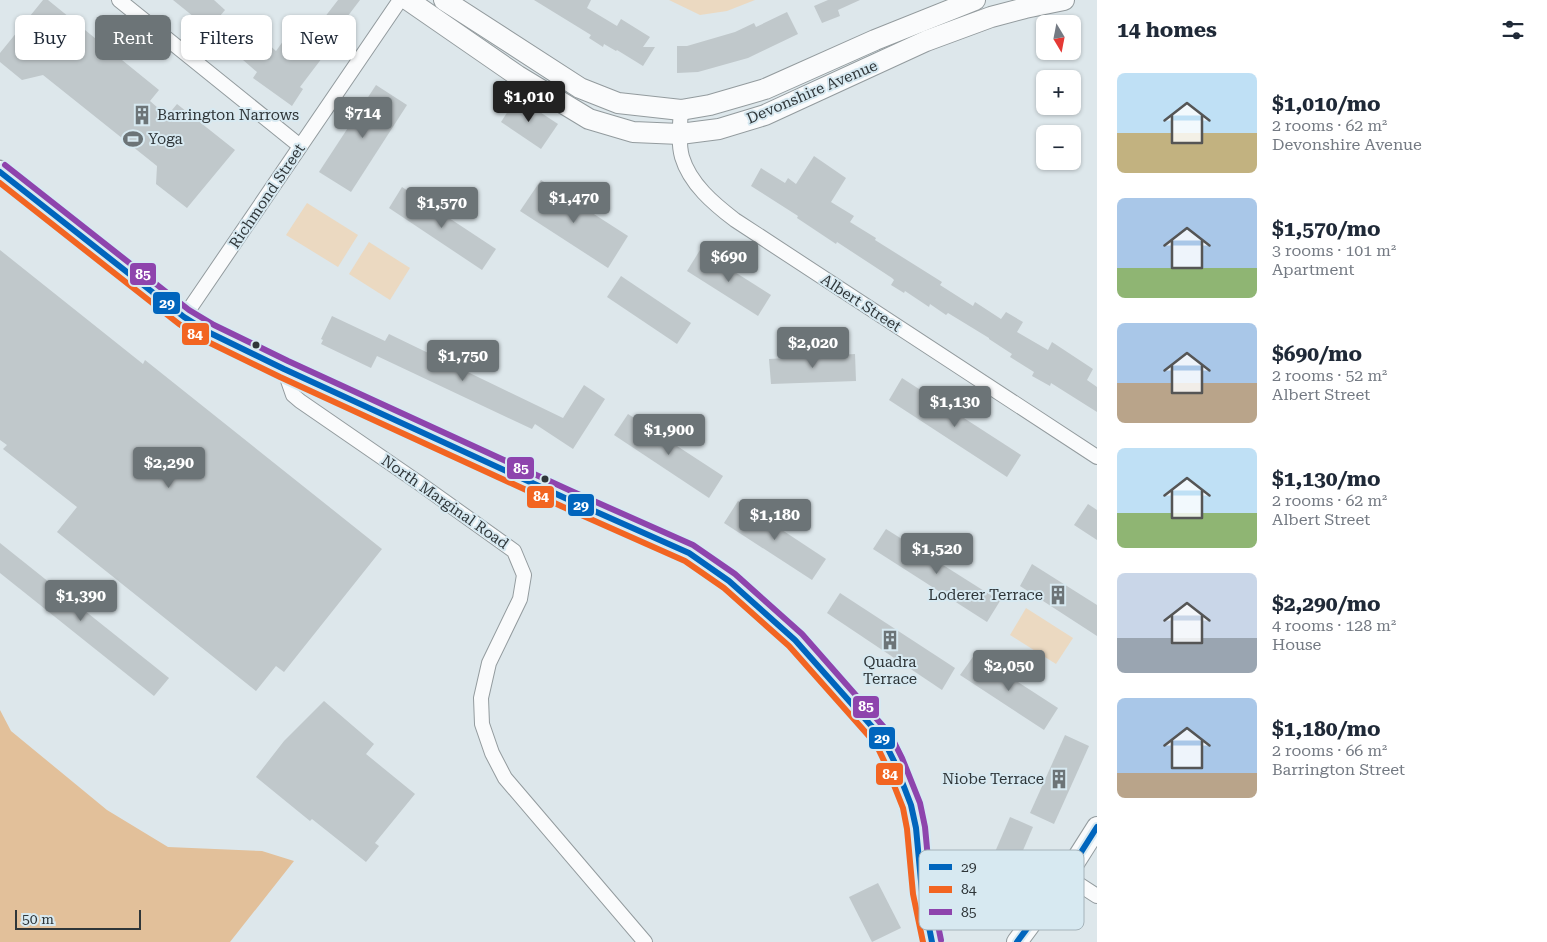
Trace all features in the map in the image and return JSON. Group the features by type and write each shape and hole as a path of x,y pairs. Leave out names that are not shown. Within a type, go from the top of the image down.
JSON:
{"main road":[{"path":"0,172 184,317 210,333 284,370 689,553 729,581 795,640 883,739 894,761 911,805 916,828 919,860"}],"street":[{"path":"120,0 300,146"},
{"name":"Richmond Street","path":"184,317 400,0"},
{"name":"Devonshire Avenue","path":"408,0 518,76 589,119 633,132 680,134 719,129 765,115 926,41 991,17 1011,6 1064,0"},
{"name":"Devonshire Avenue","path":"444,0 580,88 618,103 681,110 710,105 764,89 875,40 975,0"},
{"name":"Albert Street","path":"681,110 680,134 682,157 692,177 713,202 735,220 1097,456"},
{"name":"North Marginal Road","path":"284,370 293,396 419,482 514,551 524,575 520,598 489,663 480,698 484,731 492,753 505,778 645,942"},
{"path":"1082,850 1097,827"},
{"path":"1084,888 1097,896"},
{"path":"1017,942 1026,930"}],"shaded area":[{"path":"669,0 755,0 727,11 700,15"},
{"path":"307,203 358,235 338,267 286,235"},
{"path":"369,242 410,268 390,300 349,274"},
{"path":"1026,608 1073,638 1056,664 1010,635"},
{"path":"0,710 11,731 107,810 168,847 262,851 294,861 230,942 0,942"}],"building":[{"name":"Barrington Narrows","path":"43,0 48,0 66,15 31,15"},
{"path":"173,0 214,0 225,10 221,15 192,15"},
{"path":"338,0 360,0 349,15 326,15"},
{"path":"534,0 591,0 587,8 617,26 621,19 650,37 643,47 655,47 643,66 617,50 604,44 603,47 589,38 591,35"},
{"path":"828,0 860,0 838,10 840,16 822,23 814,6"},
{"path":"787,12 798,34 748,58 698,72 677,73 677,46 687,46 735,32 754,23 756,27"},
{"name":"Barrington Narrows","path":"85,30 95,38 95,60 122,60 159,90 150,101 167,116 177,104 235,150 187,208 156,184 157,166 43,75 22,80 0,62 0,53 15,35 15,60 85,60"},
{"path":"282,43 282,60 321,60 300,87 303,89 292,106 253,78 257,72 243,60 272,60 272,47 276,51"},
{"path":"376,85 407,105 351,192 319,172"},
{"path":"517,97 558,124 541,149 501,122"},
{"path":"814,156 846,178 831,202 854,216 850,222 942,282 940,285 973,306 975,302 1001,319 1006,312 1023,322 1017,332 1048,350 1052,342 1093,369 1087,380 1097,387 1097,412 1051,383 1050,386 1032,376 1034,372 1010,357 1012,354 989,338 948,313 946,315 930,304 929,307 905,291 904,293 891,285 894,280 892,278 837,242 836,244 797,218 798,216 751,186 761,168 785,183 788,178 796,184"},
{"path":"541,180 628,236 608,268 520,211"},
{"path":"402,187 496,249 482,270 389,208"},
{"path":"0,250 143,364 145,360 382,549 284,672 276,666 256,691 57,532 77,507 3,449 7,445 0,440"},
{"path":"700,250 771,295 758,316 687,271"},
{"path":"621,276 691,323 677,344 607,297"},
{"path":"332,316 385,341 389,334 563,418 584,385 605,399 573,449 535,424 532,429 377,356 371,368 321,344 323,340 321,339"},
{"path":"855,354 856,381 771,384 769,359"},
{"path":"902,378 1021,455 1007,477 889,400"},
{"path":"628,414 723,476 709,498 614,435"},
{"path":"738,501 826,559 812,580 724,523"},
{"path":"1088,504 1097,510 1097,540 1074,525"},
{"path":"886,529 1000,601 987,622 873,549"},
{"path":"0,543 169,678 154,696 0,573"},
{"name":"Loderer Terrace","path":"1032,564 1097,605 1097,636 1020,586"},
{"name":"Quadra Terrace","path":"840,593 955,668 942,690 827,613"},
{"path":"975,654 1058,708 1044,730 960,675"},
{"path":"324,701 374,744 366,754 415,794 375,843 379,846 366,862 312,819 310,821 256,777 284,741"},
{"name":"Niobe Terrace","path":"1065,735 1089,746 1054,824 1030,813"},
{"path":"1010,817 1033,827 1023,850 996,850"},
{"path":"878,883 901,928 872,942 849,897"}],"transit line":[{"name":"85","path":"5,165 189,310 214,325 288,361 693,545 735,574 802,634 890,734 920,803 927,850"},
{"name":"29","path":"0,172 184,317 210,333 284,369 689,553 729,581 795,640 883,739 894,761 911,805 916,828 919,860"},
{"name":"84","path":"0,183 179,324 206,341 280,377 685,561 724,588 789,646 876,744 903,808 907,829 913,894 919,923"},
{"name":"29","path":"1082,850 1097,827"},
{"name":"84","path":"920,930 923,942"},
{"name":"29","path":"930,930 932,942"},
{"name":"85","path":"939,930 941,940"},
{"name":"29","path":"1017,942 1026,930"}],"place":[{"name":"Barrington Narrows","path":"142,115"},
{"name":"Yoga","path":"133,139"},
{"name":"Loderer Terrace","path":"1058,595"},
{"name":"Quadra Terrace","path":"890,640"},
{"name":"Niobe Terrace","path":"1059,779"}]}
